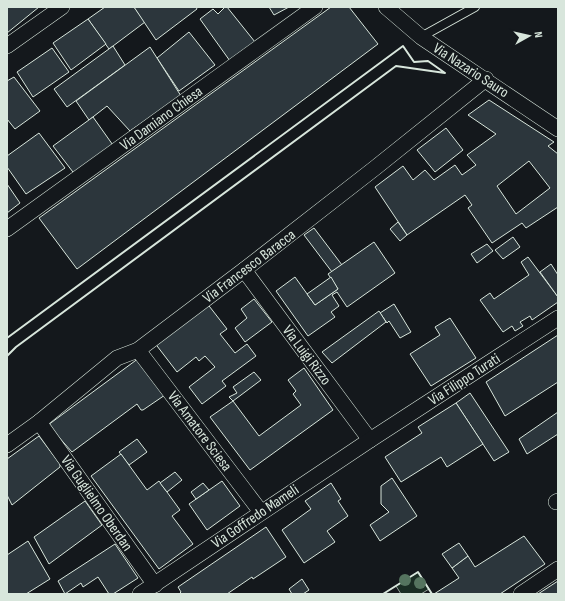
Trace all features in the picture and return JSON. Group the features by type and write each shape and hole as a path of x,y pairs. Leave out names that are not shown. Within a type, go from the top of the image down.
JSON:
{"street":[{"path":"7,46 62,7"},
{"name":"Via Damiano Chiesa","path":"7,229 315,7"},
{"name":"Via Nazario Sauro","path":"386,7 421,37 558,129"},
{"name":"Via Francesco Baracca","path":"7,445 39,422 117,358 138,350 244,270 486,80"},
{"name":"Via Luigi Rizzo","path":"244,270 370,440"},
{"name":"Via Filippo Turati","path":"370,440 558,318"},
{"name":"Via Amatore Sciesa","path":"138,350 261,512"},
{"name":"Via Guglielmo Oberdan","path":"39,422 155,585"},
{"name":"Via Goffredo Mameli","path":"140,594 370,440"},
{"path":"521,594 558,569"}],"lane":[{"path":"421,37 475,7"}],"green space":[{"path":"418,572 429,589 421,594 401,594 396,586"}],"building":[{"path":"7,7 39,7 7,33"},
{"path":"105,7 134,7 145,22 109,49 88,19"},
{"path":"134,7 196,7 197,9 156,40"},
{"path":"225,7 227,7 255,42 230,61 200,19 213,9 218,14"},
{"path":"269,7 289,7 274,15"},
{"path":"331,7 349,7 378,44 77,269 39,218"},
{"path":"88,19 106,44 71,70 53,43"},
{"path":"189,32 215,65 179,91 157,58"},
{"path":"113,46 125,65 67,107 54,89"},
{"path":"150,47 181,96 130,131 107,106 89,120 76,101"},
{"path":"52,48 69,72 33,97 17,72"},
{"path":"14,77 40,111 15,129 7,119 7,81"},
{"path":"489,100 554,142 548,146 558,154 558,207 526,228 522,223 492,243 468,208 472,205 465,195 407,235 375,187 403,166 413,180 425,170 434,180 455,165 462,175 476,165 467,155 496,134 468,115","holes":["529,161 550,188 516,214 497,186"]},
{"path":"93,117 115,148 76,176 53,146"},
{"path":"446,128 463,150 435,172 417,150"},
{"path":"39,133 65,168 26,194 7,167 7,156"},
{"path":"7,184 20,203 7,213"},
{"path":"398,222 407,235 400,241 390,229"},
{"path":"314,228 342,265 332,272 304,235"},
{"path":"513,237 520,247 503,259 495,250"},
{"path":"374,242 395,273 347,307 337,292 332,295 339,306 331,312 335,317 308,336 276,291 295,277 315,305 338,289 328,274"},
{"path":"487,244 493,251 477,263 471,254"},
{"path":"528,257 558,297 558,302 532,320 530,316 520,322 523,326 515,331 512,326 503,332 480,300 490,293 494,299 529,275 521,262"},
{"path":"551,264 558,275 558,297 540,272"},
{"path":"331,277 338,289 315,305 307,294"},
{"path":"254,299 272,322 245,342 235,328 247,318 241,309"},
{"path":"206,302 227,329 220,334 235,353 247,344 256,356 222,381 226,386 202,404 189,387 215,367 205,356 199,361 196,357 177,372 154,342"},
{"path":"394,304 411,332 400,338 389,321 387,323 380,313"},
{"path":"379,311 386,322 332,363 322,352"},
{"path":"450,318 476,358 431,386 410,354 440,335 435,327"},
{"path":"558,335 558,382 505,416 486,382"},
{"path":"139,358 165,395 143,410 141,410 137,404 72,452 48,425"},
{"path":"304,368 333,410 250,470 210,417 233,401 259,436 301,405 293,394 296,391 288,380"},
{"path":"254,372 261,380 233,401 229,397 237,393 233,387"},
{"path":"470,393 509,452 494,461 456,403"},
{"path":"456,403 483,444 447,467 441,457 401,482 385,457 422,433 418,427"},
{"path":"558,412 558,434 527,454 519,439"},
{"path":"39,436 60,464 60,467 12,505 7,495 7,459"},
{"path":"137,439 147,452 129,465 119,452"},
{"path":"121,454 147,490 159,481 180,510 172,516 193,544 159,569 91,476"},
{"path":"175,472 182,480 167,492 160,483"},
{"path":"392,478 417,516 380,541 370,525 389,512 381,504 381,486"},
{"path":"222,481 240,506 207,530 189,504"},
{"path":"203,483 209,490 196,499 191,492"},
{"path":"331,483 341,499 338,501 348,516 327,531 335,542 304,563 282,530 311,509 305,501"},
{"path":"85,501 102,525 49,564 34,537"},
{"path":"266,527 286,557 227,594 179,594 181,592 178,587"},
{"path":"524,536 545,564 500,594 434,594 459,578 452,568 468,556 475,567"},
{"path":"28,541 50,579 26,594 7,594 7,555"},
{"path":"459,543 468,556 452,568 442,554"},
{"path":"115,544 138,578 113,594 109,594 98,577 83,587 81,583 65,594 58,581"},
{"path":"302,579 309,590 303,594 292,594 289,589"},
{"path":"558,581 558,594 538,594"}],"wall":[{"path":"7,338 403,46 414,62 428,61 445,73 396,66 16,347 7,356"},
{"path":"383,594 418,572 432,594"}]}
